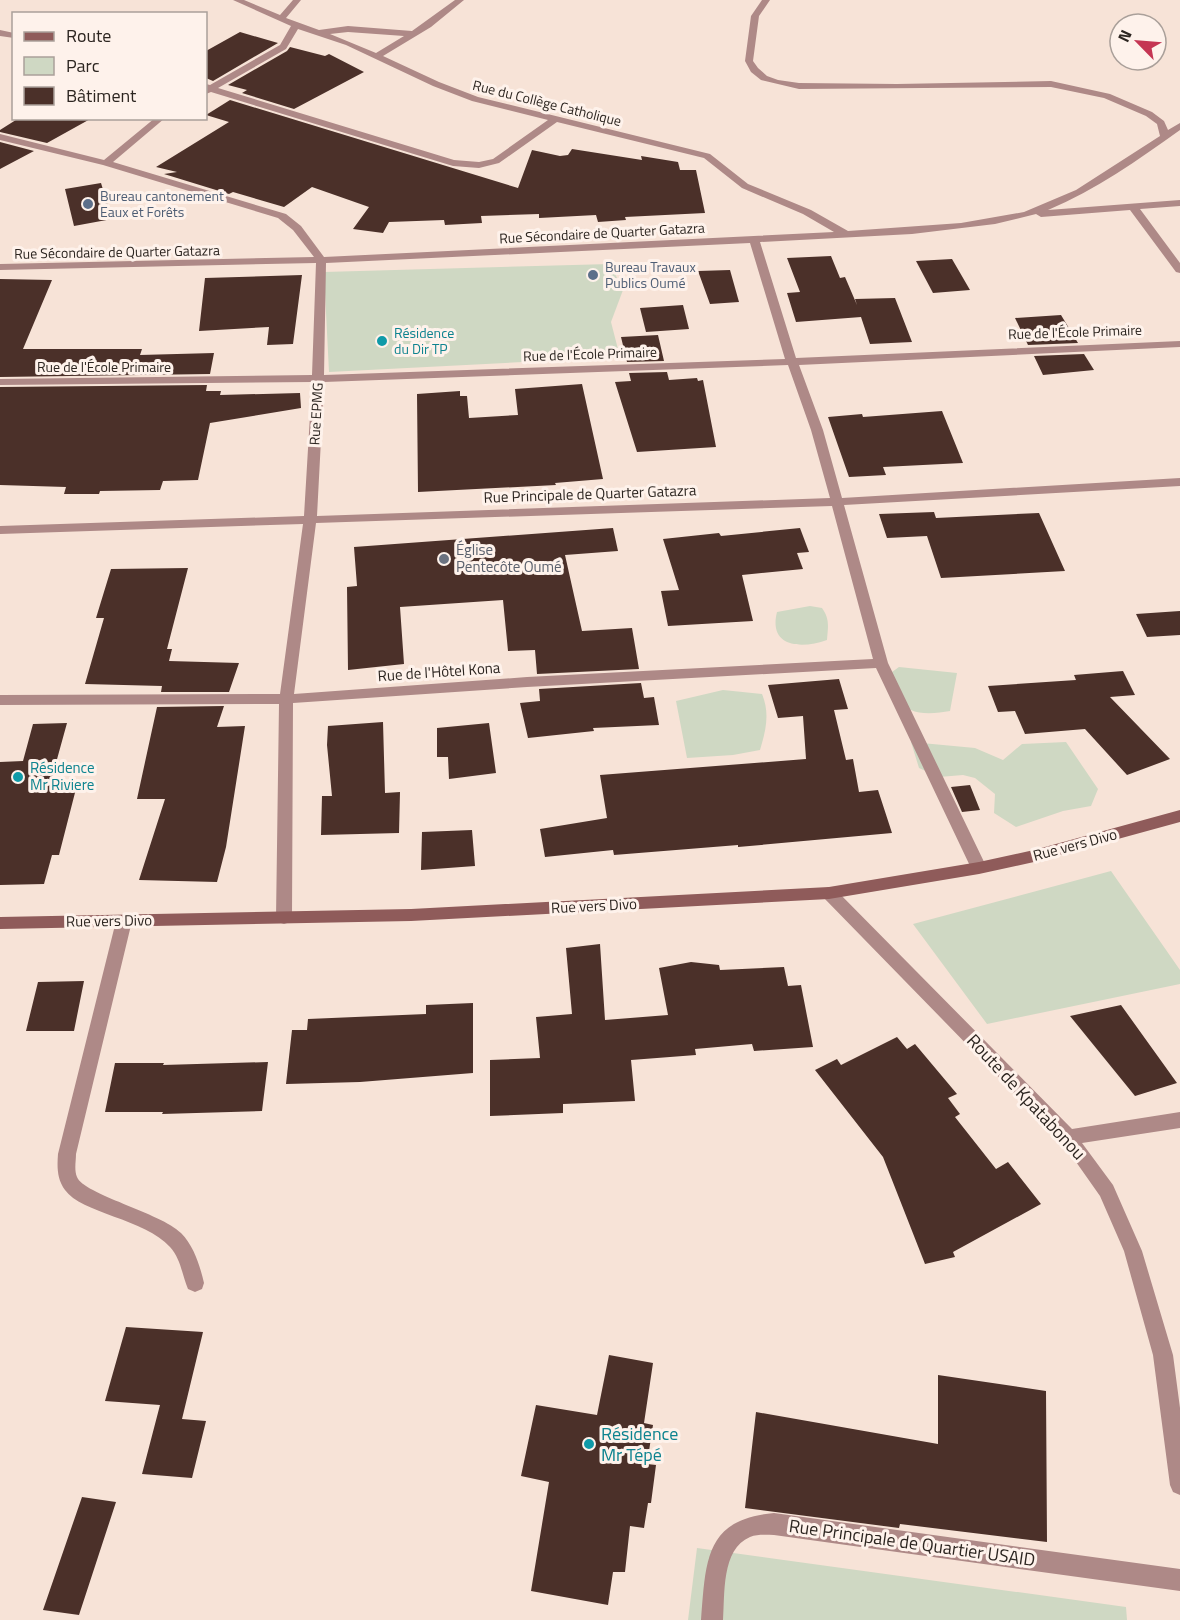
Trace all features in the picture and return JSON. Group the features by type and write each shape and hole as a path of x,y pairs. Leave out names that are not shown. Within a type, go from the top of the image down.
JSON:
{"main road":[{"name":"Rue vers Divo","path":"0,923 411,915 829,893 979,868 1034,856 1180,816"}],"street":[{"name":"Rue du Collège Catholique","path":"237,0 378,56 459,94 554,120 707,156 745,186 807,212 845,234"},
{"path":"281,19 297,0"},
{"path":"378,56 414,34 460,0"},
{"path":"766,0 755,16 749,61 754,70 764,78 799,86 1052,84 1107,96 1149,114 1161,123 1165,136"},
{"path":"207,89 283,47 296,25"},
{"path":"320,33 348,29 414,34"},
{"path":"207,89 453,163 467,165 496,161 554,120"},
{"path":"106,163 159,120"},
{"name":"Rue Sécondaire de Quarter Gatazra","path":"0,267 321,260 912,231 981,222 1042,209 1126,165 1180,126"},
{"path":"0,137 106,163 282,216 297,228 321,260"},
{"path":"1014,216 1180,203"},
{"path":"1133,207 1180,270"},
{"path":"754,240 792,362 817,430 881,663 979,868"},
{"name":"Rue EPMG","path":"284,918 286,699 310,520 318,380 321,260"},
{"name":"Rue de l'École Primaire","path":"0,382 318,380 792,362 1066,346 1180,344"},
{"name":"Rue Principale de Quarter Gatazra","path":"0,530 837,502 1180,482"},
{"name":"Rue de l'Hôtel Kona","path":"0,700 286,699 527,682 881,663"},
{"name":"Route de Kpatabonou","path":"829,893 1068,1137 1107,1191 1132,1251 1163,1355 1176,1419 1180,1485"},
{"path":"124,921 67,1154 66,1177 72,1188 82,1194 160,1227 177,1241 187,1257 195,1283"},
{"path":"1068,1137 1180,1120"},
{"name":"Rue Principale de Quartier USAID","path":"712,1620 717,1563 732,1538 750,1526 774,1524 1180,1580"}],"green space":[{"path":"610,264 623,290 611,322 620,357 329,372 324,272"},
{"path":"810,606 822,608 825,612 828,623 827,640 798,645 782,639 777,633 777,612"},
{"path":"899,667 957,673 950,711 921,713 901,703 895,691 892,672"},
{"path":"723,690 762,694 766,708 766,722 760,750 733,755 687,758 676,701"},
{"path":"911,742 975,748 1003,760 1022,744 1066,742 1098,789 1091,806 1063,811 1016,827 994,813 995,794 975,778 963,775 939,777 919,768"},
{"path":"1111,871 1180,970 1180,984 987,1024 913,924"},
{"path":"697,1548 1126,1607 1127,1620 688,1620"}],"building":[{"path":"240,32 278,43 213,81 207,78 207,50"},
{"path":"290,47 325,56 329,54 364,72 294,109 242,93 247,90 228,85 287,51"},
{"path":"230,100 518,188 532,150 560,156 568,155 572,149 642,160 641,156 678,162 680,170 696,170 705,213 625,217 626,220 598,222 596,215 539,218 539,214 481,216 482,223 445,225 444,220 389,222 383,233 353,229 369,207 312,187 284,207 233,192 229,194 164,174 177,172 156,167 229,122 207,114"},
{"path":"16,120 88,120 47,143 0,132"},
{"path":"0,142 34,151 0,169"},
{"name":"Bureau cantonement Eaux et Forêts","path":"101,183 112,219 74,226 65,189"},
{"path":"831,256 840,278 845,277 857,305 855,299 895,298 912,342 870,344 861,317 796,322 787,293 800,292 787,258"},
{"path":"952,259 970,290 933,293 916,261"},
{"path":"730,270 739,302 710,304 698,271"},
{"path":"302,275 293,344 267,345 269,327 199,331 205,278"},
{"path":"0,279 52,280 23,349 142,349 140,355 214,353 210,374 0,377"},
{"path":"683,305 689,329 646,332 640,308"},
{"path":"1061,315 1078,343 1028,345 1015,318"},
{"path":"658,335 664,361 627,362 621,337"},
{"path":"1084,354 1094,370 1043,375 1034,356"},
{"path":"667,372 669,380 697,378 698,381 703,380 716,447 637,452 615,382 631,381 629,373"},
{"path":"582,384 603,479 555,483 556,485 418,492 417,394 460,391 460,396 467,396 469,418 518,415 515,389"},
{"path":"207,385 206,391 221,391 220,395 300,393 301,408 210,423 198,480 163,481 160,490 64,494 66,487 0,485 0,387"},
{"path":"942,411 963,463 883,467 886,475 849,477 828,417 862,414 863,417"},
{"path":"934,512 936,518 1039,513 1065,571 941,578 927,536 887,538 879,514"},
{"path":"613,528 618,551 565,555 582,631 632,628 639,669 537,674 535,650 508,651 503,600 400,607 404,664 348,670 347,587 357,586 354,547"},
{"path":"800,528 809,552 797,553 803,569 742,575 753,621 668,626 661,591 679,590 663,539"},
{"path":"188,568 167,649 172,649 169,661 239,663 229,692 161,692 162,686 85,684 104,618 96,618 111,569"},
{"path":"1180,611 1180,635 1147,637 1136,614"},
{"path":"1123,671 1135,695 1110,697 1170,759 1127,775 1085,729 1025,734 1015,711 998,712 988,686 1076,680 1074,675"},
{"path":"839,679 848,709 834,710 846,760 853,759 859,792 878,790 892,833 738,847 738,845 614,855 613,850 545,857 540,829 607,818 600,775 806,759 803,716 778,718 768,685"},
{"path":"641,683 644,698 654,697 659,725 593,728 594,731 528,738 520,703 540,701 539,689"},
{"path":"224,706 217,727 245,726 226,847 217,882 139,880 165,799 137,799 157,707"},
{"path":"383,722 385,793 400,792 399,833 321,835 322,796 332,796 327,745 328,726"},
{"path":"67,723 51,781 78,781 59,855 52,855 44,884 0,885 0,762 23,761 33,724"},
{"path":"489,723 496,773 449,779 448,757 437,757 437,728"},
{"path":"970,785 980,810 962,812 951,787"},
{"path":"472,830 475,866 421,870 422,832"},
{"path":"600,944 605,1020 668,1015 659,968 691,962 719,965 720,970 784,967 788,986 801,985 813,1047 754,1051 752,1044 695,1049 696,1055 631,1060 635,1101 563,1104 563,1113 490,1116 490,1060 540,1058 536,1017 572,1014 566,948"},
{"path":"84,981 74,1031 26,1031 38,982"},
{"path":"473,1003 473,1073 360,1082 286,1084 292,1030 307,1030 308,1019 426,1014 426,1005"},
{"path":"1121,1005 1177,1083 1135,1096 1070,1016"},
{"path":"897,1037 907,1049 915,1044 957,1094 948,1098 960,1114 955,1117 996,1169 1008,1162 1041,1204 953,1252 955,1257 925,1264 883,1157 815,1070 837,1059 841,1065"},
{"path":"268,1062 262,1111 162,1114 163,1112 105,1112 115,1063 164,1063 163,1065"},
{"path":"126,1327 203,1332 182,1419 206,1421 192,1478 142,1474 160,1405 105,1401"},
{"path":"609,1355 653,1363 644,1423 653,1425 647,1464 656,1465 651,1503 648,1503 644,1528 630,1526 625,1572 613,1572 608,1605 531,1591 549,1482 521,1476 536,1405 597,1415"},
{"path":"938,1375 1046,1391 1047,1542 900,1524 899,1528 745,1508 756,1412 938,1444"},
{"path":"82,1497 116,1502 79,1615 43,1610"}],"place":[{"name":"Bureau cantonement Eaux et Forêts","path":"88,204"},
{"name":"Bureau Travaux Publics Oumé","path":"593,275"},
{"name":"Résidence du Dir TP","path":"382,341"},
{"name":"Église Pentecôte Oumé","path":"444,559"},
{"name":"Résidence Mr Riviere","path":"18,777"},
{"name":"Résidence Mr Tépé","path":"589,1444"}]}
